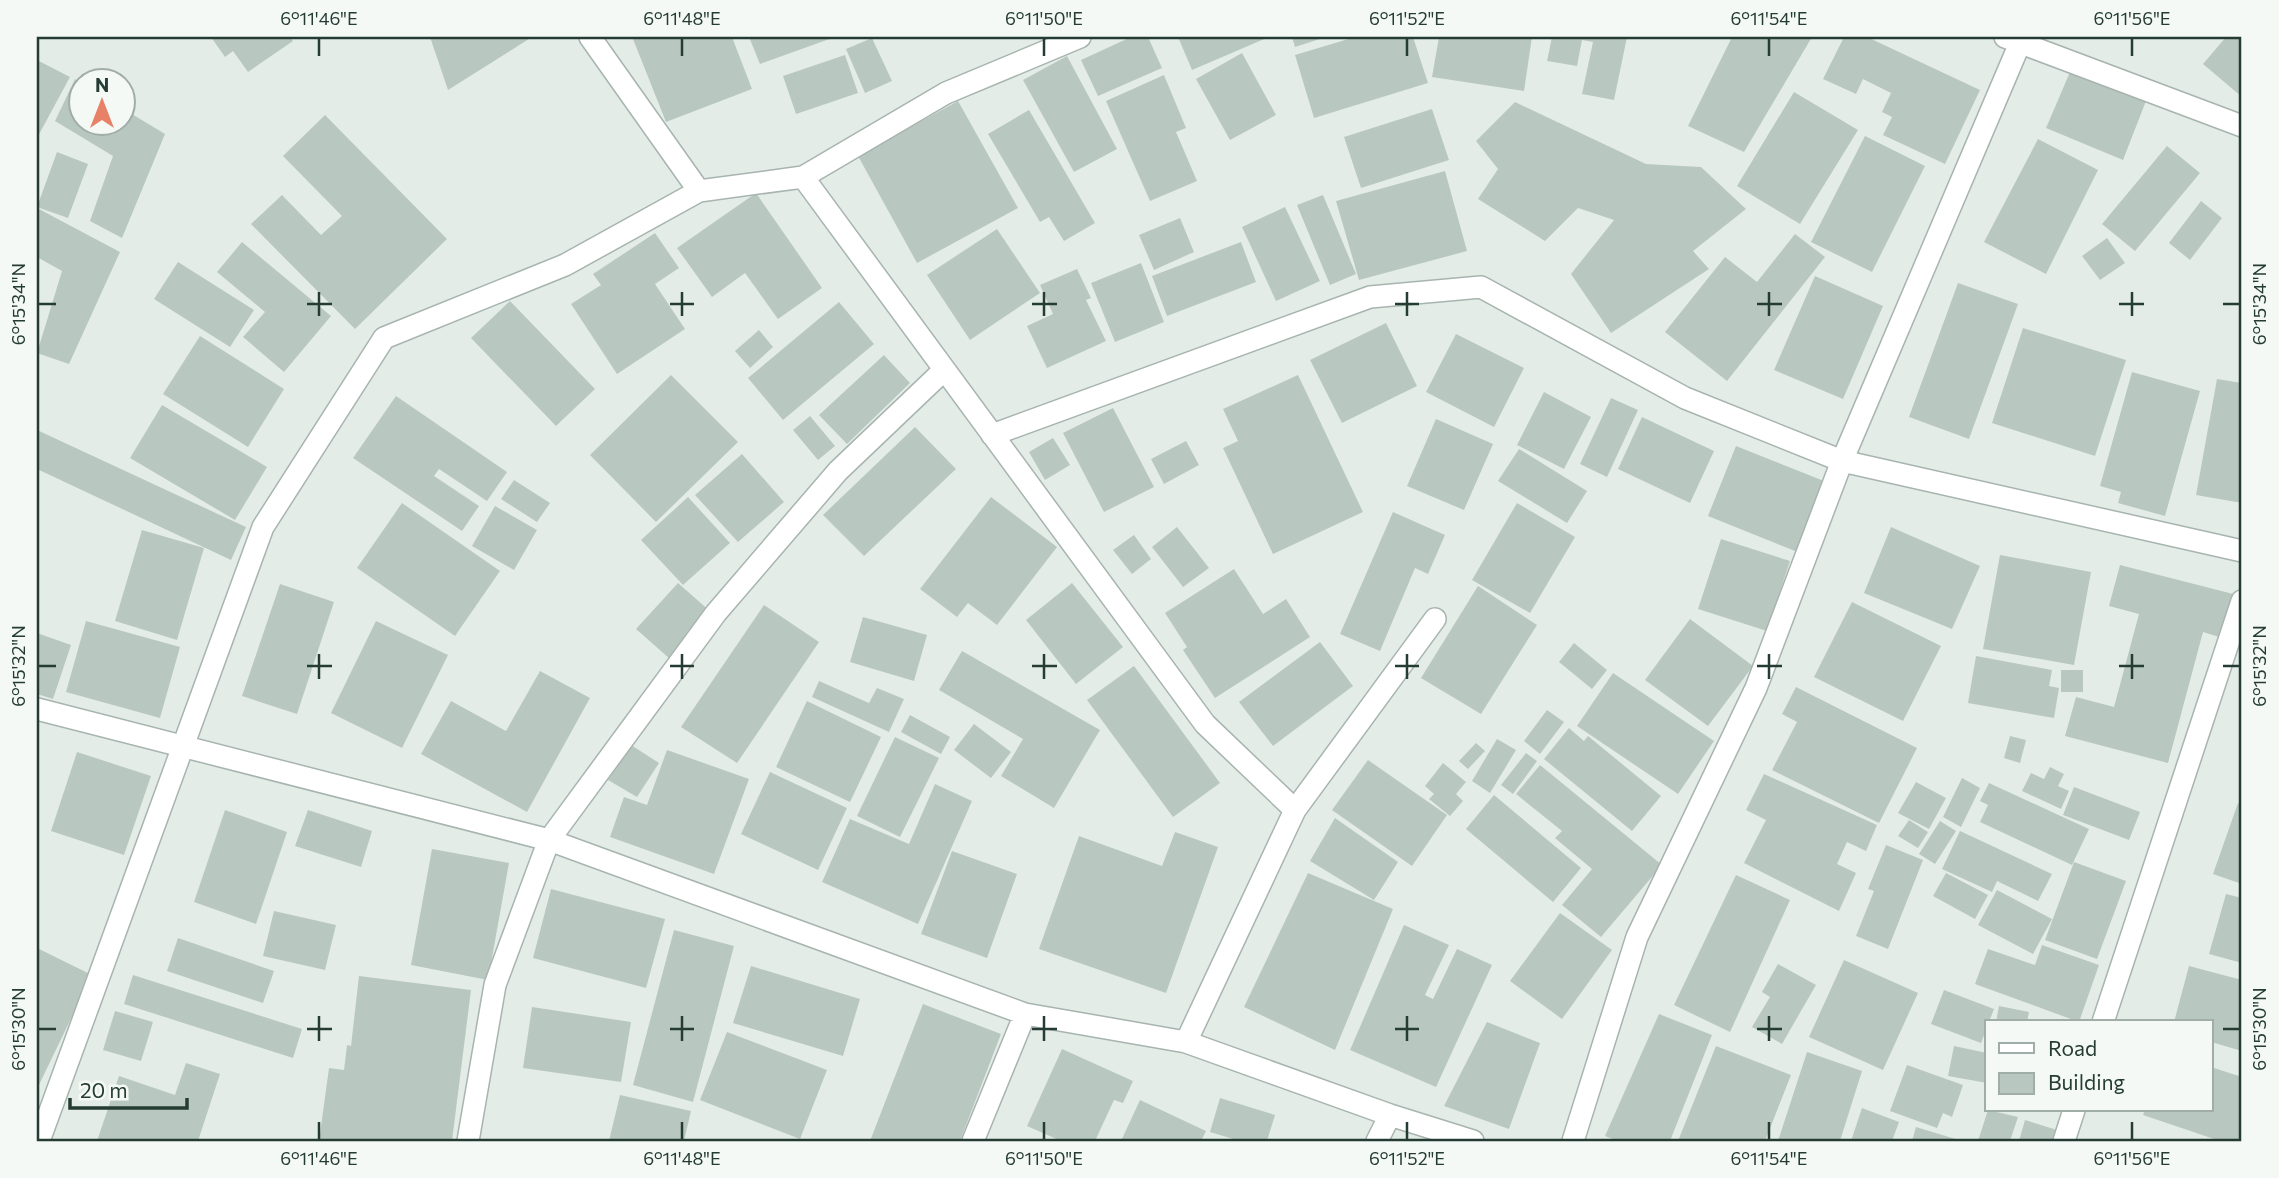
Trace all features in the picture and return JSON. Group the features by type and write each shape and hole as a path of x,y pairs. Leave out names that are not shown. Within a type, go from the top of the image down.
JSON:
{"street":[{"path":"590,37 699,191"},
{"path":"39,1141 263,527 384,338 565,265 699,191 803,177 946,93 1080,37"},
{"path":"1573,1141 1637,937 1756,688 1842,461 2013,40 2242,126"},
{"path":"803,177 1205,724 1295,810"},
{"path":"992,435 1370,297 1481,288 1685,398 1842,461 2242,551"},
{"path":"468,1141 495,985 549,840 716,613 838,471 943,371"},
{"path":"2104,1020 2242,601"},
{"path":"1186,1042 1295,810 1435,619"},
{"path":"37,709 549,840 1025,1014 1186,1042 1390,1115 1473,1141"},
{"path":"973,1141 1025,1014"},
{"path":"2064,1141 2073,1112"},
{"path":"1377,1141 1390,1115"}],"building":[{"path":"211,37 290,37 293,41 248,72 233,51 225,57"},
{"path":"430,37 532,37 448,90"},
{"path":"732,37 752,89 666,122 633,39"},
{"path":"749,37 835,37 760,64"},
{"path":"1131,37 1148,37 1162,68 1098,96 1081,60"},
{"path":"1178,37 1269,37 1192,70"},
{"path":"1292,37 1326,37 1295,47"},
{"path":"1355,37 1413,37 1428,83 1314,118 1295,55"},
{"path":"1439,37 1532,37 1524,91 1432,77"},
{"path":"1552,37 1627,37 1614,100 1582,94 1593,42 1582,40 1577,66 1547,61"},
{"path":"1732,37 1812,37 1744,152 1688,126"},
{"path":"1844,37 1867,37 1980,90 1945,164 1883,135 1892,117 1882,112 1891,93 1863,79 1856,94 1823,79"},
{"path":"2226,37 2242,37 2242,97 2203,64"},
{"path":"872,38 892,81 865,93 846,49"},
{"path":"1242,53 1276,115 1230,140 1196,79"},
{"path":"845,55 858,93 796,114 783,76"},
{"path":"1067,56 1117,149 1074,172 1023,80"},
{"path":"37,60 66,75 66,84 37,138"},
{"path":"2070,72 2146,101 2123,160 2046,128"},
{"path":"1164,75 1186,128 1176,132 1197,181 1150,201 1106,101"},
{"path":"1794,92 1858,130 1800,224 1737,186"},
{"path":"66,98 66,128 55,121"},
{"path":"958,101 1018,208 917,263 858,156"},
{"path":"1515,102 1646,164 1701,167 1746,209 1693,251 1709,269 1611,333 1571,274 1614,220 1578,208 1545,241 1478,199 1498,169 1476,141"},
{"path":"1432,109 1449,160 1361,188 1344,137"},
{"path":"1029,110 1095,223 1064,241 1049,217 1040,222 988,134"},
{"path":"325,115 447,239 355,329 251,224 282,195 321,235 342,216 283,156"},
{"path":"136,116 165,134 122,238 90,221 113,156 80,136 136,136"},
{"path":"1865,136 1925,166 1872,272 1811,242"},
{"path":"2038,139 2098,170 2046,274 1984,242"},
{"path":"2167,146 2200,173 2135,251 2102,224"},
{"path":"57,152 88,164 68,218 37,207"},
{"path":"1445,171 1467,251 1359,280 1336,201"},
{"path":"756,193 822,288 778,319 745,273 712,297 677,248"},
{"path":"1323,195 1356,274 1330,285 1297,205"},
{"path":"2201,201 2222,218 2190,260 2169,243"},
{"path":"1285,207 1320,281 1276,301 1242,227"},
{"path":"37,208 120,252 69,364 37,353 62,271 37,257"},
{"path":"1180,218 1194,252 1154,270 1139,235"},
{"path":"997,229 1040,293 970,340 927,275"},
{"path":"655,233 679,268 655,284 685,329 617,374 571,304 601,285 593,274"},
{"path":"1795,234 1825,257 1727,381 1665,332 1725,257 1757,282"},
{"path":"2107,238 2125,263 2100,280 2082,256"},
{"path":"242,242 331,316 284,372 243,337 265,312 217,272"},
{"path":"1241,242 1256,282 1167,316 1152,276"},
{"path":"178,262 254,310 230,347 154,299"},
{"path":"1141,263 1164,322 1115,342 1091,283"},
{"path":"1077,269 1091,298 1086,300 1106,341 1047,368 1027,326 1053,314 1040,285"},
{"path":"1815,276 1883,306 1843,399 1774,370"},
{"path":"1958,283 2018,304 1969,439 1909,417"},
{"path":"510,301 595,389 556,426 471,338"},
{"path":"839,302 874,344 783,420 748,378"},
{"path":"1386,323 1417,386 1342,423 1310,360"},
{"path":"2023,328 2126,360 2095,456 1992,423"},
{"path":"759,330 773,347 750,368 735,351"},
{"path":"1456,334 1524,368 1494,427 1426,392"},
{"path":"200,336 284,389 248,447 163,394"},
{"path":"884,355 910,383 847,444 819,415"},
{"path":"2132,372 2200,391 2165,516 2118,503 2121,492 2100,486"},
{"path":"671,375 738,442 656,522 590,455"},
{"path":"1298,375 1363,512 1273,554 1223,448 1238,441 1223,409"},
{"path":"2217,379 2242,383 2242,503 2196,495"},
{"path":"1544,392 1591,417 1564,469 1517,445"},
{"path":"396,396 507,472 487,501 439,469 434,476 479,506 462,531 353,458"},
{"path":"1611,398 1638,410 1607,477 1580,464"},
{"path":"162,405 267,467 235,520 130,458"},
{"path":"1113,408 1154,487 1104,512 1063,433"},
{"path":"810,416 835,446 818,460 793,430"},
{"path":"1642,417 1714,451 1690,503 1618,469"},
{"path":"1436,419 1493,444 1464,510 1407,486"},
{"path":"915,427 956,469 864,556 823,515"},
{"path":"37,430 246,527 231,560 37,469"},
{"path":"1053,438 1070,465 1045,480 1029,452"},
{"path":"1186,441 1199,465 1164,484 1151,459"},
{"path":"1736,446 1829,483 1800,553 1708,516"},
{"path":"1519,449 1587,491 1567,523 1498,481"},
{"path":"742,454 784,502 738,542 695,495"},
{"path":"514,480 550,503 537,522 501,499"},
{"path":"688,497 730,543 683,585 641,540"},
{"path":"991,497 1057,547 997,625 968,603 957,617 920,589"},
{"path":"402,503 500,571 455,636 357,568"},
{"path":"1517,503 1575,537 1530,613 1472,580"},
{"path":"495,506 537,530 514,570 472,546"},
{"path":"1393,512 1445,535 1428,574 1415,568 1380,651 1340,634"},
{"path":"1177,527 1209,568 1183,587 1152,547"},
{"path":"1891,527 1980,566 1952,629 1864,593"},
{"path":"142,530 204,548 177,640 115,621"},
{"path":"1134,535 1151,559 1132,574 1113,550"},
{"path":"1721,539 1790,561 1767,631 1698,609"},
{"path":"2000,555 2091,572 2074,665 1983,649"},
{"path":"2120,565 2241,596 2229,640 2203,632 2168,763 2065,736 2076,697 2114,707 2139,614 2109,606"},
{"path":"1234,569 1263,614 1286,599 1310,637 1215,698 1183,650 1187,647 1165,613"},
{"path":"678,583 712,613 670,659 636,629"},
{"path":"1072,583 1123,647 1076,684 1026,620"},
{"path":"280,584 334,602 297,714 242,696"},
{"path":"1478,586 1537,625 1481,714 1421,678"},
{"path":"1852,602 1941,646 1903,721 1814,677"},
{"path":"764,605 819,642 737,763 681,727"},
{"path":"863,617 927,635 914,681 850,662"},
{"path":"1690,619 1753,666 1708,726 1645,680"},
{"path":"86,621 180,647 160,718 66,692"},
{"path":"376,621 448,655 402,748 331,713"},
{"path":"37,633 71,645 53,699 37,694"},
{"path":"1320,642 1353,686 1273,746 1239,702"},
{"path":"1574,643 1607,670 1592,689 1559,662"},
{"path":"962,651 1100,730 1054,808 1001,776 1023,739 939,690"},
{"path":"1976,656 2052,670 2049,686 2059,688 2054,718 1968,703"},
{"path":"1134,666 1220,783 1173,817 1087,700"},
{"path":"2061,670 2083,670 2083,692 2061,692"},
{"path":"540,671 590,698 527,812 421,754 451,701 506,731"},
{"path":"1613,673 1714,741 1678,794 1577,726"},
{"path":"819,681 869,703 877,688 904,699 889,732 812,697"},
{"path":"1796,687 1917,748 1879,823 1772,770 1797,722 1782,714"},
{"path":"807,701 881,737 850,802 776,767"},
{"path":"1547,710 1564,722 1540,754 1524,741"},
{"path":"910,715 950,737 941,754 901,732"},
{"path":"974,724 1011,752 991,778 954,750"},
{"path":"1569,728 1584,741 1588,736 1661,796 1632,831 1544,759"},
{"path":"2010,736 2026,740 2020,763 2004,758"},
{"path":"895,737 939,758 900,837 857,816"},
{"path":"1497,739 1516,750 1490,793 1472,781"},
{"path":"1476,743 1485,751 1468,769 1459,761"},
{"path":"631,745 659,763 637,797 608,780"},
{"path":"667,750 749,779 714,874 610,837 624,797 647,805"},
{"path":"77,752 151,776 124,855 51,831"},
{"path":"1526,753 1537,761 1513,794 1501,785"},
{"path":"1368,760 1447,815 1412,866 1332,810"},
{"path":"1443,763 1466,782 1456,794 1463,801 1450,816 1429,799 1434,794 1425,786"},
{"path":"1540,765 1662,865 1601,937 1562,905 1592,869 1555,838 1562,831 1516,794"},
{"path":"2050,767 2064,774 2058,786 2069,791 2061,809 2022,791 2031,773 2044,779"},
{"path":"770,772 847,808 818,870 741,834"},
{"path":"1764,774 1877,825 1866,851 1847,842 1837,864 1856,873 1839,911 1744,863 1766,820 1746,810"},
{"path":"1962,778 1980,788 1961,827 1943,817"},
{"path":"1916,782 1946,798 1929,829 1898,813"},
{"path":"1989,783 2089,829 2072,865 1980,822 1988,805 1980,801"},
{"path":"935,784 972,801 918,924 822,882 850,819 909,844"},
{"path":"2074,787 2140,812 2129,840 2063,815"},
{"path":"1494,795 1581,868 1553,902 1466,829"},
{"path":"2238,803 2242,805 2242,884 2213,874"},
{"path":"225,810 287,832 256,924 194,902"},
{"path":"308,810 372,831 361,867 295,846"},
{"path":"1335,818 1398,862 1374,900 1310,861"},
{"path":"1909,820 1928,832 1918,848 1898,836"},
{"path":"1940,821 1956,831 1935,864 1919,854"},
{"path":"1960,831 2052,874 2038,901 1997,881 1992,892 1942,869"},
{"path":"1175,832 1218,847 1166,993 1039,949 1079,836 1162,866"},
{"path":"1886,845 1923,860 1888,949 1856,936 1874,891 1868,889"},
{"path":"432,849 509,863 488,980 411,965"},
{"path":"952,851 1017,874 987,958 921,934"},
{"path":"2074,862 2126,881 2097,959 2045,940"},
{"path":"1308,873 1393,909 1335,1050 1244,1007"},
{"path":"1946,873 1988,895 1975,919 1933,896"},
{"path":"1736,875 1790,900 1730,1032 1674,1005"},
{"path":"551,889 665,919 646,988 533,958"},
{"path":"1997,890 2052,919 2033,954 1978,925"},
{"path":"2226,894 2242,898 2242,963 2209,954"},
{"path":"274,911 336,925 325,970 263,956"},
{"path":"1560,913 1612,950 1562,1019 1510,981"},
{"path":"1404,925 1449,945 1425,995 1433,999 1457,949 1492,965 1436,1087 1350,1050"},
{"path":"674,930 734,946 693,1102 633,1085"},
{"path":"178,938 274,971 263,1003 167,971"},
{"path":"2042,945 2099,965 2080,1020 1975,984 1988,949 2035,965"},
{"path":"37,948 92,975 37,1089"},
{"path":"1844,960 1918,993 1883,1070 1809,1037"},
{"path":"1778,964 1816,985 1782,1044 1752,1027 1770,997 1762,992"},
{"path":"751,966 860,999 843,1056 733,1023"},
{"path":"2189,966 2242,980 2242,1051 2212,1042 2212,1020 2175,1020"},
{"path":"133,975 302,1029 293,1058 124,1004"},
{"path":"359,976 471,990 452,1141 319,1141 329,1068 344,1070 347,1045 351,1046"},
{"path":"1944,990 1994,1009 1990,1020 1985,1020 1985,1033 1981,1043 1931,1024"},
{"path":"923,1004 1001,1034 960,1141 870,1141"},
{"path":"1999,1006 2029,1012 2027,1020 1996,1020"},
{"path":"532,1007 631,1022 621,1082 523,1068"},
{"path":"115,1011 153,1022 141,1061 103,1050"},
{"path":"1659,1014 1712,1035 1670,1141 1618,1141 1605,1136"},
{"path":"1487,1022 1540,1043 1509,1129 1444,1106"},
{"path":"727,1032 827,1070 800,1139 700,1100"},
{"path":"1716,1046 1791,1075 1765,1141 1678,1141"},
{"path":"1954,1046 1985,1053 1985,1083 1948,1076"},
{"path":"1062,1049 1133,1081 1123,1103 1114,1100 1095,1141 1061,1141 1027,1126"},
{"path":"1807,1052 1862,1071 1840,1141 1778,1141"},
{"path":"186,1063 220,1074 198,1141 97,1141 119,1076 175,1095"},
{"path":"1907,1065 1963,1085 1952,1117 1943,1113 1937,1128 1890,1111"},
{"path":"2212,1067 2242,1077 2242,1141 2220,1141 2143,1115 2144,1112 2212,1112"},
{"path":"620,1095 691,1111 684,1141 609,1141"},
{"path":"1220,1098 1275,1115 1267,1141 1240,1141 1210,1132"},
{"path":"1140,1100 1206,1131 1201,1141 1121,1141"},
{"path":"1862,1108 1899,1122 1892,1141 1851,1141"},
{"path":"1987,1112 2018,1117 2010,1141 1978,1141"},
{"path":"2025,1120 2057,1130 2053,1141 2019,1141"},
{"path":"1916,1127 1962,1141 1912,1141"}]}
